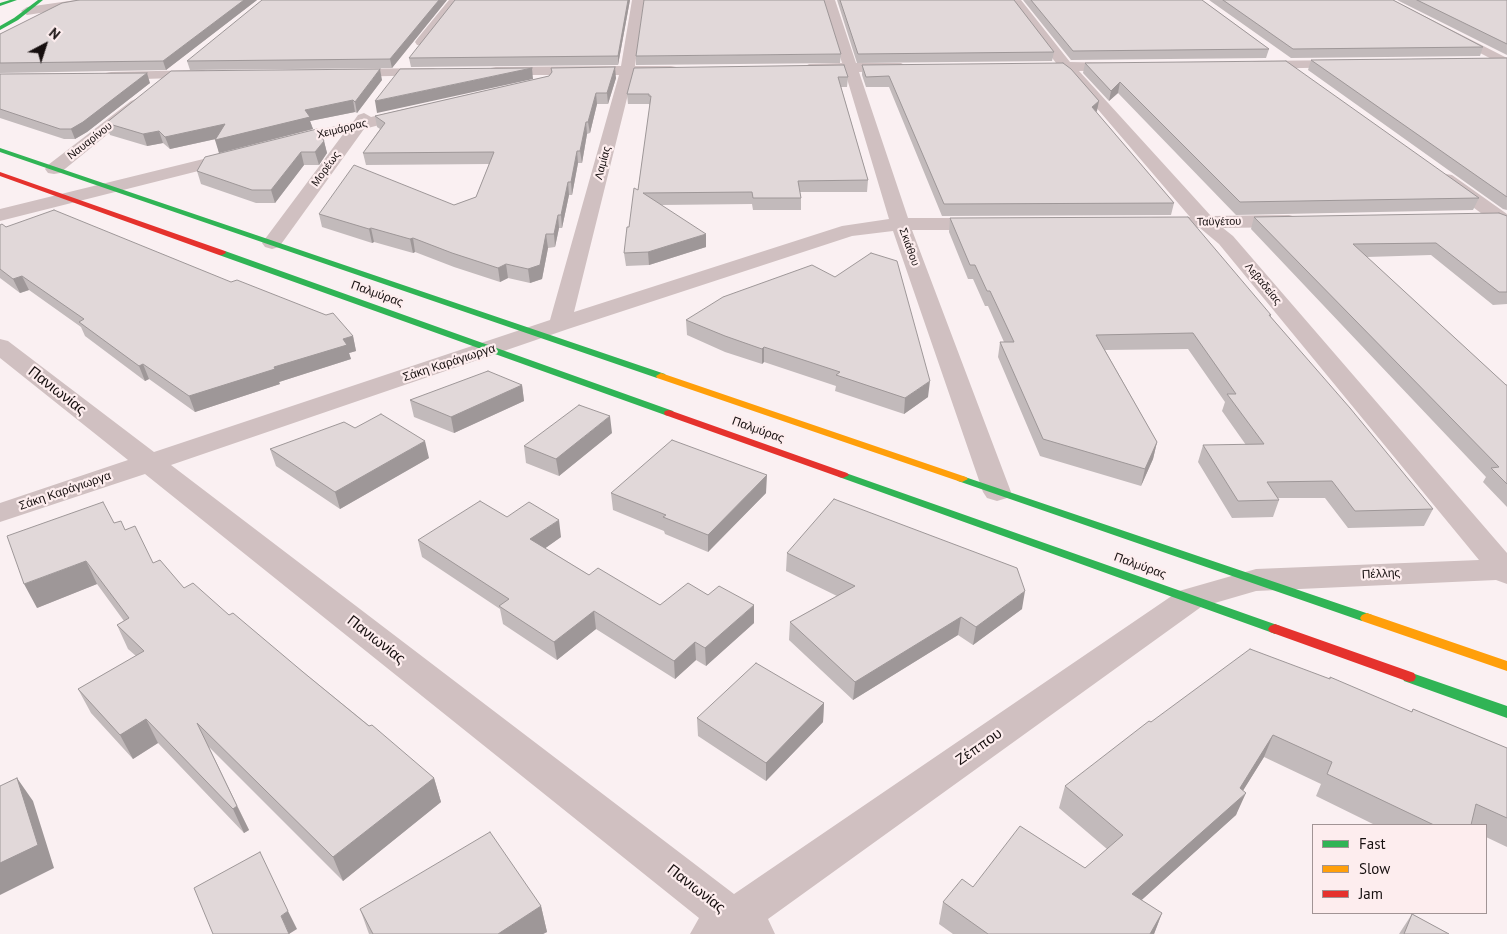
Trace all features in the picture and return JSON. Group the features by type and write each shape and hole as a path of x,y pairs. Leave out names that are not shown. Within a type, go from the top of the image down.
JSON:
{"main road":[{"path":"0,5 15,0"},
{"path":"0,28 41,0"},
{"path":"27,11 57,0"},
{"name":"Παλμύρας","path":"0,150 1507,666"},
{"name":"Παλμύρας","path":"0,174 1507,712"}],"street":[{"path":"27,11 99,0"},
{"path":"389,86 455,0"},
{"name":"Λαμίας","path":"560,324 627,70 638,0"},
{"name":"Σκιάθου","path":"829,0 900,224 997,492"},
{"name":"Λεβαδείας","path":"1015,0 1066,67 1076,75 1206,223 1226,240 1506,570"},
{"path":"1384,0 1506,62"},
{"path":"1264,48 1310,82"},
{"name":"Ναυαρίνου","path":"54,169 188,62"},
{"path":"1475,62 1506,62"},
{"path":"1239,65 1356,64"},
{"path":"1017,67 1133,66"},
{"path":"792,68 919,67"},
{"path":"531,86 598,70"},
{"path":"478,72 685,70"},
{"path":"329,73 448,72"},
{"path":"96,76 222,74"},
{"name":"Μορέως","path":"272,243 371,109"},
{"name":"Χειμάρρας","path":"273,146 426,109"},
{"path":"0,215 254,151"},
{"path":"1436,172 1504,219"},
{"path":"1469,218 1504,219"},
{"name":"Ταϋγέτου","path":"1137,223 1304,221"},
{"path":"900,224 1009,224"},
{"name":"Σάκη Καράγιωργα","path":"0,513 560,324 849,230 900,224"},
{"name":"Πανιωνίας","path":"0,346 733,929"},
{"name":"Πέλλης","path":"1256,580 1506,570"},
{"name":"Ζέππου","path":"733,929 1190,599 1256,580"}],"building":[{"path":"79,0 244,0 163,61 0,63 0,34 62,3"},
{"path":"262,0 439,0 390,59 187,61"},
{"path":"455,0 628,0 618,56 409,58"},
{"path":"644,0 824,0 841,54 636,56"},
{"path":"840,0 1014,0 1054,52 858,54"},
{"path":"1031,0 1202,0 1269,49 1073,51"},
{"path":"1223,0 1393,0 1483,47 1293,49"},
{"path":"1417,0 1507,0 1507,44"},
{"path":"1507,58 1507,197 1311,60"},
{"path":"1286,61 1479,198 1240,202 1120,82 1111,91 1085,63"},
{"path":"1063,63 1071,69 1099,101 1092,107 1174,203 944,204 889,76 866,77 862,65"},
{"path":"844,65 848,77 838,77 868,180 798,181 801,198 753,198 752,192 643,193 706,234 648,252 624,253 634,188 638,190 651,96 649,94 627,94 634,68"},
{"path":"615,67 607,93 596,93 588,122 586,122 580,151 577,151 571,182 568,182 561,215 558,215 554,234 546,234 540,265 528,269 506,264 498,268 413,238 410,239 369,229 319,214 354,165 454,205 476,197 494,152 363,153 385,123 375,116 549,76 552,72 551,68"},
{"path":"532,68 375,101 400,69"},
{"path":"380,69 355,102 353,100 305,110 310,117 215,140 225,124 165,137 159,131 143,134 106,123 171,71"},
{"path":"147,73 71,129 60,129 0,109 0,74"},
{"path":"317,129 324,141 315,152 301,152 271,190 252,190 197,171 205,157"},
{"path":"54,210 231,282 237,280 326,315 333,313 353,336 343,339 347,345 189,396 143,364 139,366 79,322 84,319 22,276 13,279 0,269 0,225 2,224 6,227"},
{"path":"1499,213 1507,216 1507,292 1499,292 1436,243 1353,244 1507,385 1507,484 1491,468 1499,467 1254,217"},
{"path":"1188,217 1433,509 1355,511 1332,481 1267,482 1279,500 1238,501 1203,445 1264,444 1227,394 1236,394 1193,333 1096,335 1157,442 1145,469 1043,439 1000,342 1014,342 990,291 987,291 975,265 970,265 950,218"},
{"path":"871,253 897,261 930,381 905,398 836,375 840,372 764,347 762,349 686,320 723,297 812,265 835,277"},
{"path":"488,371 522,385 451,417 410,400"},
{"path":"579,405 610,416 556,459 524,446"},
{"path":"381,414 425,441 335,492 270,449 344,422 355,428"},
{"path":"672,440 767,475 708,535 663,517 666,515 611,493"},
{"path":"834,499 1017,568 1025,591 976,627 961,617 855,682 790,622 855,586 787,553"},
{"path":"480,501 507,517 529,502 559,520 530,539 589,575 598,568 660,605 688,583 708,595 719,586 754,605 705,648 695,642 674,661 594,611 554,642 499,606 509,599 418,540"},
{"path":"103,502 114,523 121,521 125,530 135,526 153,563 160,560 184,588 193,583 229,615 233,613 369,726 372,725 434,778 333,857 197,723 237,806 233,809 146,719 120,735 78,689 144,651 117,625 129,618 86,561 24,584 7,536"},
{"path":"1250,649 1330,679 1330,677 1412,712 1413,709 1507,748 1507,818 1476,804 1471,824 1432,824 1327,774 1332,762 1273,735 1240,788 1246,793 1132,894 1162,913 1150,934 988,934 943,902 962,879 973,887 1020,826 1085,868 1123,835 1065,786 1149,721 1151,722"},
{"path":"756,663 824,703 766,763 697,718"},
{"path":"17,778 38,845 0,863 0,786"},
{"path":"490,832 541,906 498,934 373,934 360,909"},
{"path":"260,852 288,911 281,916 289,934 213,934 194,888"},
{"path":"1412,914 1449,934 1404,934"}],"traffic: fast":[{"path":"0,5 15,0"},
{"path":"0,28 16,19 41,0"},
{"path":"0,150 661,376"},
{"path":"222,253 669,413"},
{"path":"843,475 1275,629"},
{"path":"962,479 1367,618"},
{"path":"1409,677 1507,712"}],"traffic: slow":[{"path":"661,376 962,479"},
{"path":"1367,618 1507,666"}],"traffic: jam":[{"path":"0,174 222,253"},
{"path":"669,413 843,475"},
{"path":"1275,629 1409,677"}]}
